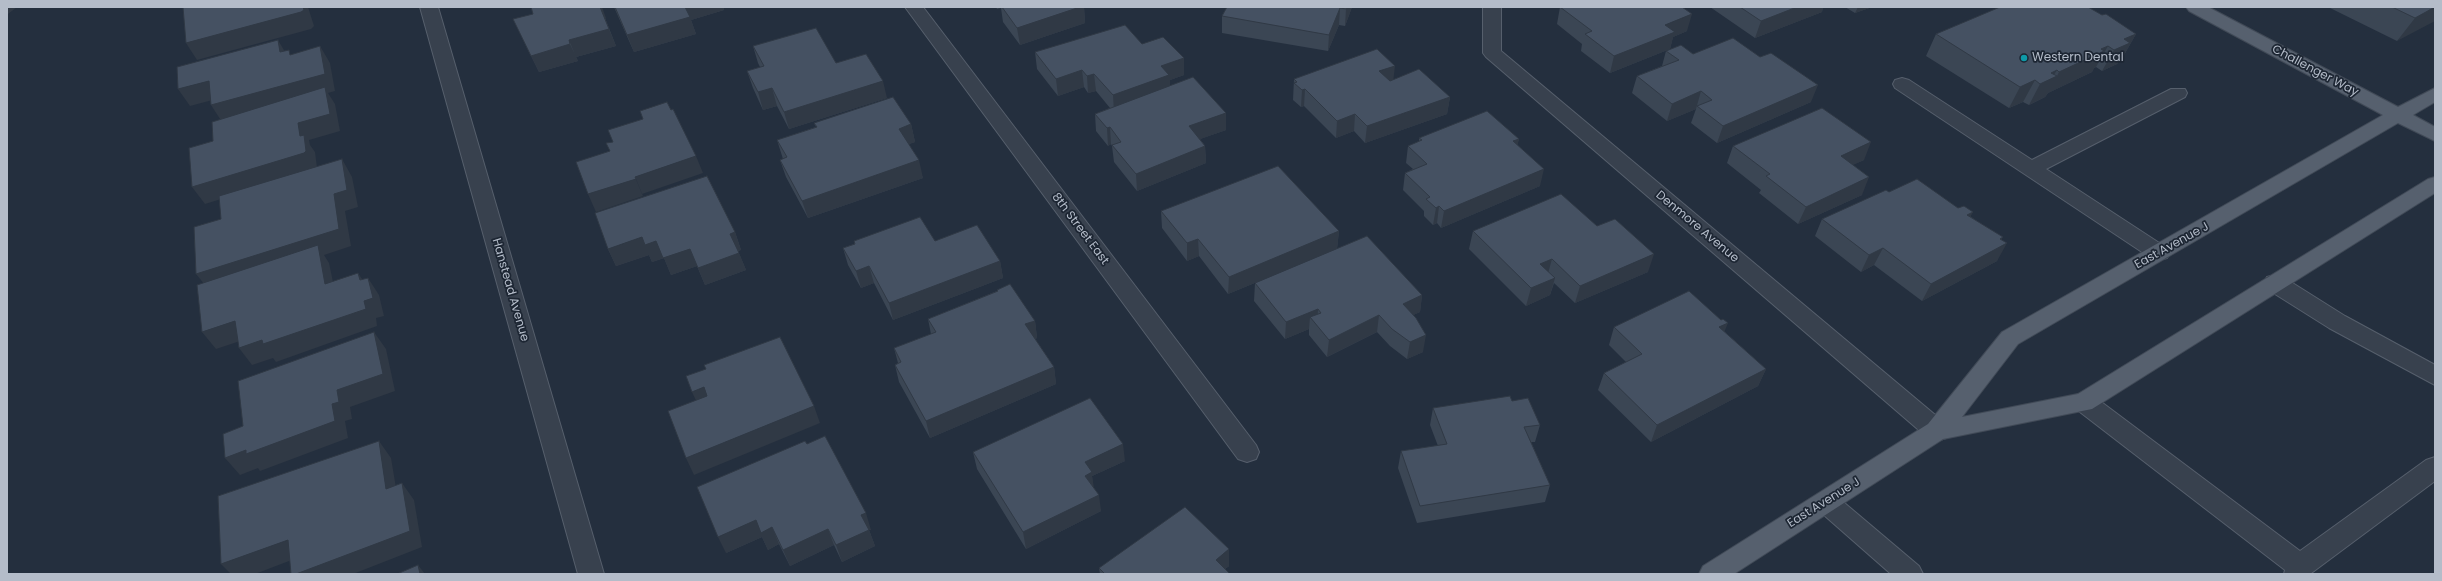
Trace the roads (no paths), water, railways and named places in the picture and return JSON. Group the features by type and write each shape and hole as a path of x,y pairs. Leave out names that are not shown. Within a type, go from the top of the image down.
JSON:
{"main road":[{"name":"Challenger Way","path":"2195,7 2435,134"},
{"name":"East Avenue J","path":"1712,574 1937,432 2010,338 2435,94"},
{"name":"East Avenue J","path":"1937,432 2084,402 2435,184"}],"street":[{"name":"Hanstead Avenue","path":"429,7 591,574"},
{"name":"8th Street East","path":"914,7 1247,452"},
{"name":"Denmore Avenue","path":"1492,7 1492,53 1937,432"},
{"path":"1902,84 2159,253"},
{"path":"2031,169 2178,93"},
{"path":"2276,283 2337,322 2435,376"},
{"path":"2084,402 2298,570 2435,467"},
{"path":"1826,502 1910,574"}],"place":[{"name":"Western Dental","path":"2024,58"}]}
